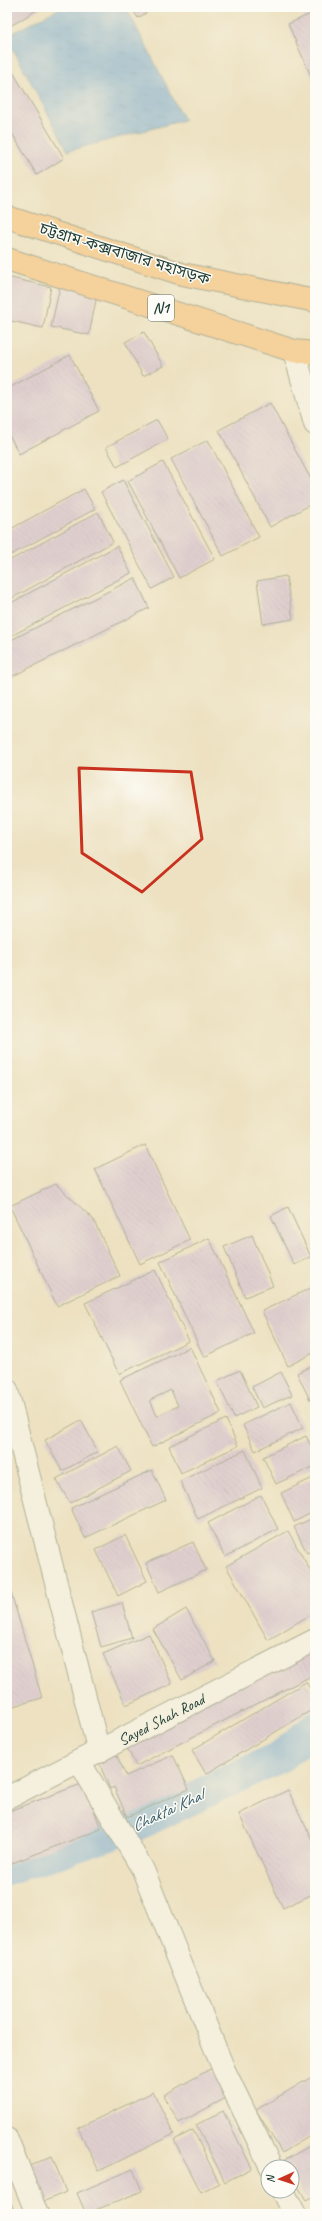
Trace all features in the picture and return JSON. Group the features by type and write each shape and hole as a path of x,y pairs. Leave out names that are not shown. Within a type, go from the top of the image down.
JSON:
{"highway":[{"name":"চট্টগ্রাম-কক্সবাজার মহাসড়ক","path":"7,217 182,274 315,301"},
{"name":"N1","path":"7,259 294,351 315,353"}],"street":[{"path":"294,351 315,424"},
{"path":"7,1390 89,1756 106,1806 143,1870 224,2070 268,2159"},
{"name":"Sayed Shah Road","path":"7,1798 315,1640"},
{"path":"7,2139 38,2214"},
{"path":"287,2199 294,2214"}],"highlighted area":[{"path":"79,768 191,772 202,839 142,892 82,853"}],"water":[{"path":"62,7 126,7 184,120 68,151 7,38 7,36"}],"building":[{"path":"7,7 42,7 7,28"},
{"path":"131,7 155,7 138,18"},
{"path":"315,12 315,85 288,24"},
{"path":"7,62 64,158 37,175 7,125"},
{"path":"7,277 51,287 43,328 7,320"},
{"path":"61,282 98,290 89,335 51,327"},
{"path":"144,332 163,366 143,376 125,342"},
{"path":"70,355 99,411 19,454 7,431 7,389"},
{"path":"270,403 315,487 315,502 270,527 219,430"},
{"path":"157,420 168,439 117,467 106,447"},
{"path":"208,440 259,537 223,556 171,459"},
{"path":"163,462 215,559 179,578 128,481"},
{"path":"123,480 174,577 152,589 101,492"},
{"path":"84,489 95,509 7,557 7,531"},
{"path":"98,512 113,542 7,601 7,562"},
{"path":"117,546 131,573 7,638 7,605"},
{"path":"286,576 293,619 263,624 257,581"},
{"path":"135,578 149,608 7,679 7,642"},
{"path":"145,1145 190,1240 140,1264 95,1169"},
{"path":"56,1184 93,1219 120,1276 57,1306 10,1206"},
{"path":"288,1207 311,1257 294,1265 271,1216"},
{"path":"252,1235 273,1286 245,1297 224,1247"},
{"path":"209,1238 254,1333 204,1357 160,1262"},
{"path":"155,1270 189,1341 119,1374 85,1303"},
{"path":"315,1286 315,1352 288,1366 262,1311"},
{"path":"190,1347 221,1413 152,1447 120,1380","holes":["171,1390 178,1406 157,1416 150,1400"]},
{"path":"315,1364 315,1398 310,1400 297,1373"},
{"path":"240,1370 257,1407 234,1418 217,1381"},
{"path":"281,1372 292,1395 262,1408 252,1387"},
{"path":"291,1402 303,1428 255,1451 243,1425"},
{"path":"226,1419 238,1446 181,1473 169,1446"},
{"path":"81,1420 98,1452 62,1471 45,1440"},
{"path":"306,1436 315,1454 315,1466 276,1484 263,1457"},
{"path":"118,1446 131,1471 70,1503 56,1479"},
{"path":"245,1450 262,1488 198,1519 180,1481"},
{"path":"152,1470 166,1500 85,1538 71,1508"},
{"path":"315,1477 315,1511 294,1522 281,1493"},
{"path":"261,1495 278,1529 225,1557 208,1523"},
{"path":"315,1517 315,1549 307,1553 294,1527"},
{"path":"288,1531 315,1579 315,1612 268,1640 226,1566"},
{"path":"125,1535 147,1581 118,1596 96,1550"},
{"path":"193,1542 206,1570 159,1592 146,1563"},
{"path":"7,1579 42,1698 7,1708"},
{"path":"122,1603 132,1638 101,1647 91,1612"},
{"path":"186,1609 215,1661 182,1680 153,1629"},
{"path":"149,1634 172,1684 126,1705 103,1654"},
{"path":"315,1644 315,1674 136,1766 124,1742"},
{"path":"306,1682 315,1697 315,1708 206,1774 192,1750"},
{"path":"115,1751 126,1776 173,1755 189,1789 127,1817 114,1787 110,1789 97,1758"},
{"path":"84,1783 101,1829 7,1865 7,1812"},
{"path":"288,1790 315,1846 315,1893 283,1908 239,1814"},
{"path":"212,2068 228,2097 179,2123 164,2095"},
{"path":"315,2075 315,2133 282,2153 256,2110"},
{"path":"153,2092 174,2134 99,2171 78,2128"},
{"path":"223,2111 252,2168 225,2182 196,2125"},
{"path":"193,2130 219,2183 201,2192 174,2140"},
{"path":"315,2143 315,2195 306,2200 300,2190 300,2159 287,2159"},
{"path":"52,2156 66,2192 33,2206 18,2171"},
{"path":"133,2169 142,2191 86,2214 77,2193"},
{"path":"7,2193 13,2208 7,2210"}],"waterway":[{"name":"Chaktai Khal","path":"7,1869 128,1829 281,1756 315,1728"}]}
